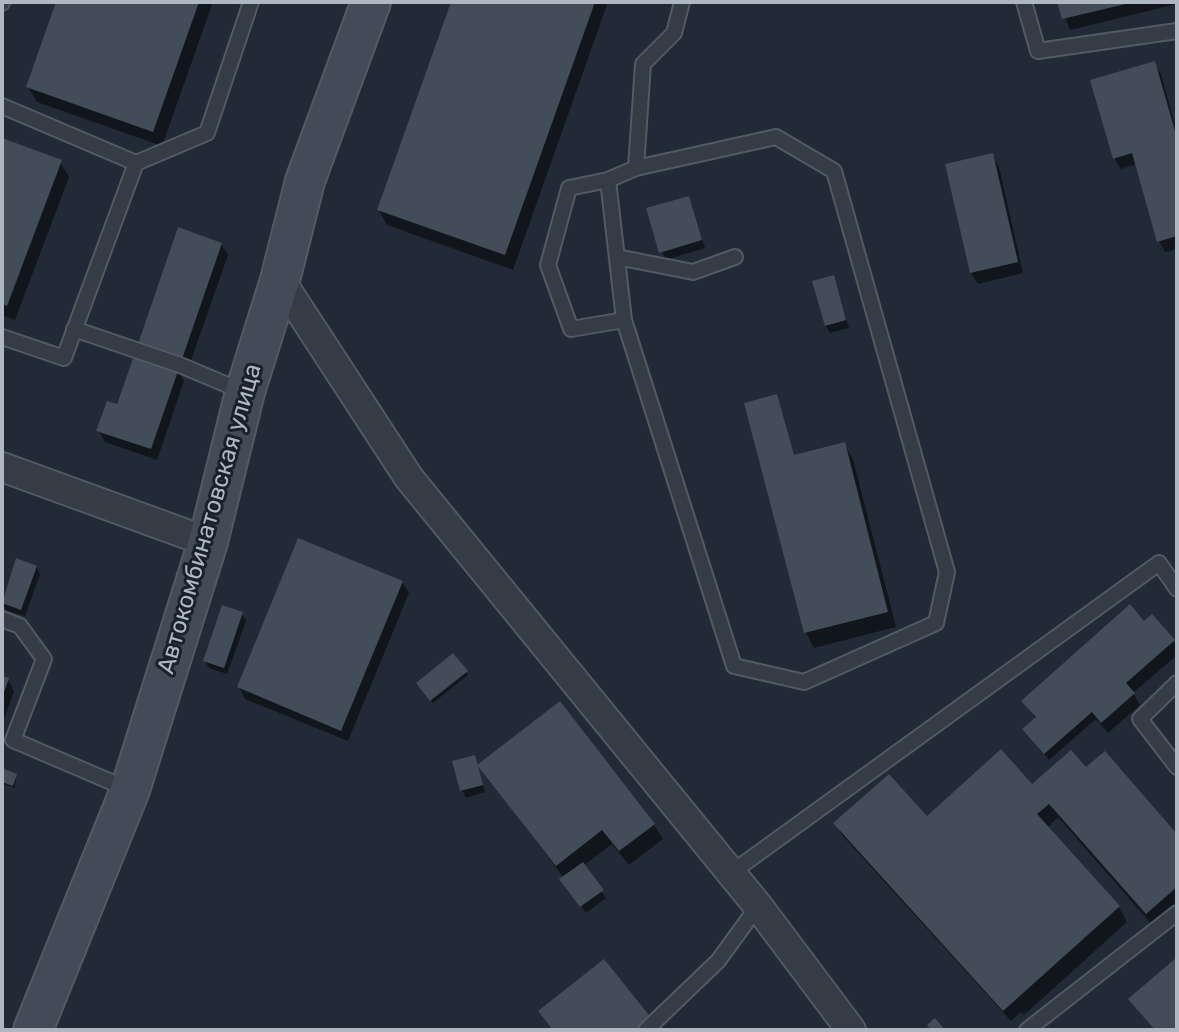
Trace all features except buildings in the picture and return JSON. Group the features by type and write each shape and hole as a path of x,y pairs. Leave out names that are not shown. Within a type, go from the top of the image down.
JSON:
{"street":[{"name":"Автокомбинатовская улица","path":"33,1030 130,790 208,542 246,392 280,279 305,181 371,2"},
{"path":"280,279 409,478 758,906 851,1030"},
{"path":"2,467 208,542"}],"lane":[{"path":"2,106 136,163 207,133 251,2"},
{"path":"636,168 643,64 674,33 682,2"},
{"path":"1024,2 1038,51 1177,31"},
{"path":"608,180 624,320 734,666 804,682 936,623 947,572 834,171 776,137 636,168 608,180 569,188 548,264 571,329 624,320"},
{"path":"2,337 64,358 136,163"},
{"path":"617,257 693,272 734,257"},
{"path":"74,329 180,365 246,392"},
{"path":"731,873 1159,563 1177,589"},
{"path":"2,619 20,626 44,659 7,738 130,790"},
{"path":"1177,683 1140,719 1177,767"},
{"path":"646,1030 718,961 758,906"},
{"path":"1027,1030 1177,913"}]}
